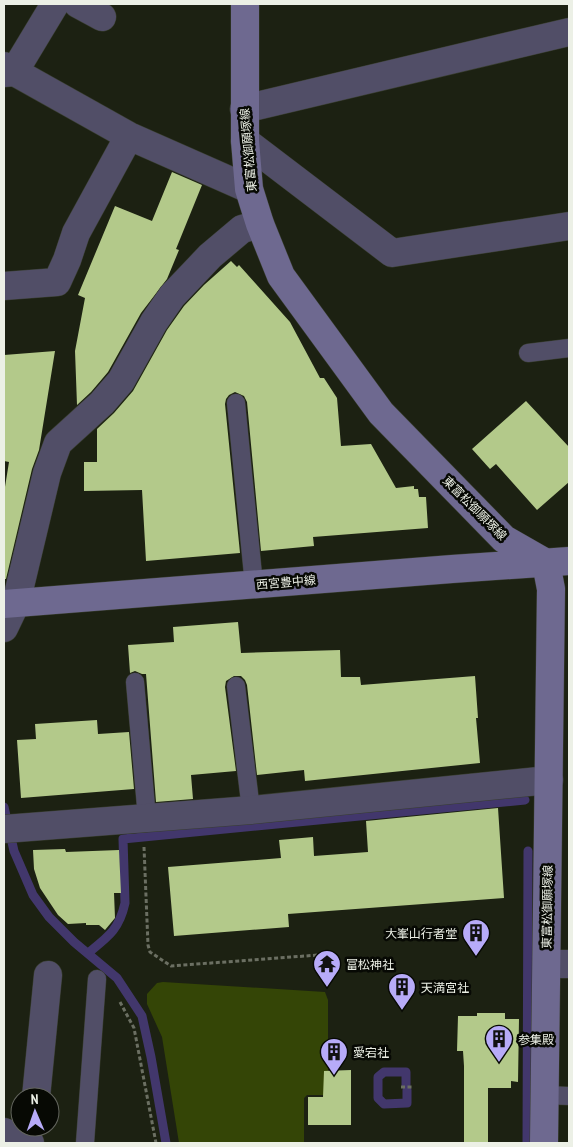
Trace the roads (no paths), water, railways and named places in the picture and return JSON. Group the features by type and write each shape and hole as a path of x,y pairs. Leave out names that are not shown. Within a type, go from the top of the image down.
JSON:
{"main road":[{"name":"東富松御願塚線","path":"245,4 244,109 249,189 260,224 281,276 381,413 504,539 558,562 551,589 549,780 558,964 557,1096 544,1143"},
{"name":"西宮豊中線","path":"10,604 558,562"}],"street":[{"path":"55,4 7,70 129,136 249,189"},
{"path":"78,4 102,16"},
{"path":"244,109 569,32"},
{"path":"4,286 57,282 80,226 129,136"},
{"path":"245,140 392,253 569,226"},
{"path":"4,628 47,473 58,443 102,403 122,381 154,322 172,296 210,256 242,229 260,224"},
{"path":"11,829 251,810 549,780"},
{"path":"37,1087 48,975"},
{"path":"4,1132 31,1143"}],"lane":[{"path":"528,353 569,348"},
{"path":"236,403 254,585"},
{"path":"134,682 145,818"},
{"path":"236,686 251,810"},
{"path":"85,1143 96,978"}],"waterway":[{"path":"88,953 112,932 123,912 125,903 123,839 525,800"},
{"path":"4,807 14,851 33,895 49,917 74,942 117,978 142,1016 166,1143"},
{"path":"527,1143 528,851"},
{"path":"406,1085 406,1072 384,1072 378,1077 378,1098 384,1104 407,1103 407,1090"}],"place":[{"name":"大峯山行者堂","path":"476,957"},
{"name":"富松神社","path":"327,988"},
{"name":"天満宮社","path":"402,1011"},
{"name":"参集殿","path":"499,1063"},
{"name":"愛宕社","path":"334,1076"}]}
